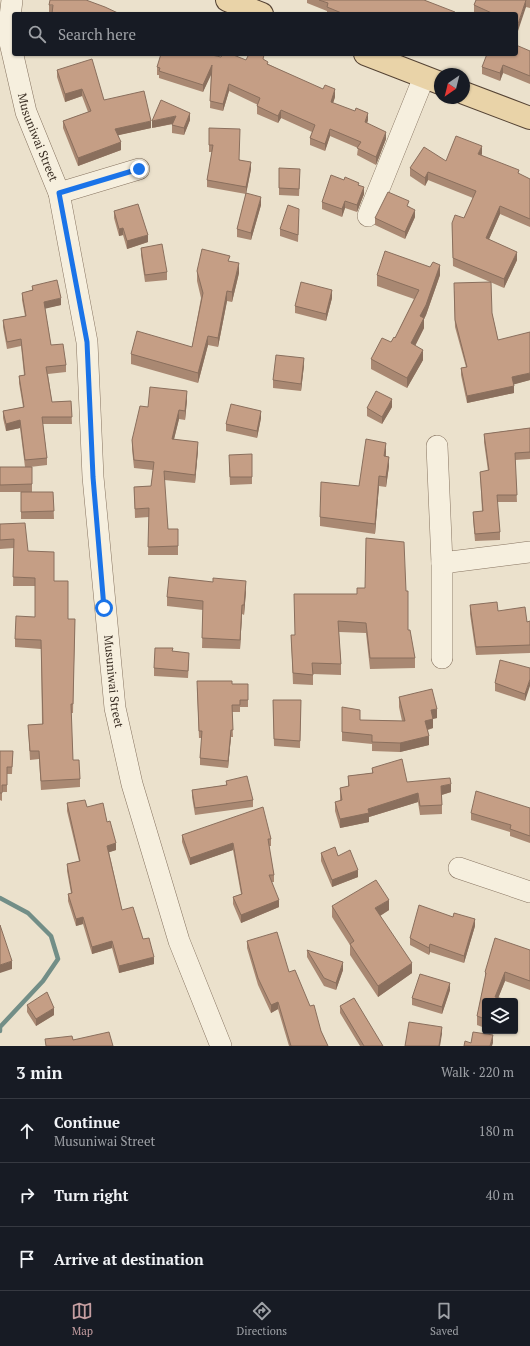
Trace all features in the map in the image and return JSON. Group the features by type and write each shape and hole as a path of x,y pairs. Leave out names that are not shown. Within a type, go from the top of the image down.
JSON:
{"main road":[{"path":"226,0 257,12"},
{"path":"370,56 432,80"},
{"path":"470,95 530,118"}],"street":[{"name":"Musuniwai Street","path":"12,0 8,34 12,51"},
{"name":"Musuniwai Street","path":"13,56 26,112 59,193 87,342 93,477 115,708 132,784 178,941 221,1046"},
{"path":"368,216 432,80"},
{"path":"59,193 139,169"},
{"path":"437,446 442,563 442,658"},
{"path":"442,563 530,552"},
{"path":"459,868 530,892"}],"building":[{"path":"50,0 86,0 116,12 52,12 53,5 49,5"},
{"path":"319,0 424,0 455,12 339,12 327,7 328,3"},
{"path":"476,0 526,0 518,24 518,12 490,12 474,5"},
{"path":"518,46 530,51 530,76 503,65 500,73 482,67 486,56 518,56"},
{"path":"160,56 236,56 246,60 248,56 264,56 263,59 268,62 267,64 323,89 325,85 335,89 331,102 355,111 356,108 368,113 365,122 386,132 376,157 357,148 361,142 330,129 325,144 310,138 315,125 281,110 278,116 257,106 260,98 229,84 223,104 210,101 212,65 203,85 159,71 160,68 157,67"},
{"path":"92,59 104,100 144,91 151,121 115,129 121,142 78,158 63,121 91,111 82,89 65,94 57,70"},
{"path":"161,100 190,113 184,128 172,125 176,116 152,121"},
{"path":"209,128 240,129 239,160 251,162 246,187 207,180 213,145 209,145"},
{"path":"456,136 482,146 478,154 519,170 518,173 530,179 530,219 500,206 486,238 517,252 504,279 453,258 452,223 455,215 464,218 476,191 428,172 425,178 410,168 424,147 446,161"},
{"path":"279,168 300,169 299,189 279,188"},
{"path":"331,175 344,180 345,177 359,183 358,185 364,187 357,205 345,201 342,209 322,202"},
{"path":"388,192 409,201 407,206 415,210 405,232 375,218"},
{"path":"246,193 261,197 251,233 237,229"},
{"path":"138,204 148,235 127,241 123,228 119,229 114,211"},
{"path":"288,205 299,209 298,235 280,229"},
{"path":"162,244 167,272 145,275 141,248"},
{"path":"202,249 230,256 228,261 239,263 232,292 227,291 218,338 208,336 198,373 131,354 137,331 192,347 203,293 197,271"},
{"path":"385,251 430,267 433,262 440,265 426,305 420,316 424,318 411,343 423,350 407,378 371,359 382,338 391,342 394,337 395,338 419,290 377,275"},
{"path":"57,280 61,298 44,302 51,345 63,344 66,365 46,367 52,402 71,401 72,417 42,417 47,458 25,460 20,420 6,424 3,411 24,407 19,376 25,375 21,339 7,342 3,320 26,316 22,293 33,290 32,286"},
{"path":"301,282 332,290 326,314 295,306"},
{"path":"491,282 492,313 498,340 530,332 530,373 512,377 514,386 467,396 461,368 467,367 455,320 454,283"},
{"path":"276,355 304,358 301,384 273,380"},
{"path":"150,387 187,391 185,411 179,410 172,439 198,442 195,475 164,471 168,529 178,529 178,546 148,547 149,508 135,509 134,487 151,486 154,462 134,460 132,440 140,406 148,407"},
{"path":"376,391 392,399 382,417 367,408"},
{"path":"231,404 261,411 257,431 226,424"},
{"path":"530,428 530,452 515,453 517,495 497,495 500,532 475,534 473,512 483,511 480,472 489,470 484,434"},
{"path":"366,439 386,443 384,456 389,457 386,477 379,476 375,524 320,517 321,482 359,486"},
{"path":"252,454 252,477 230,477 229,455"},
{"path":"0,467 32,467 32,484 0,485"},
{"path":"21,492 53,492 54,511 21,512"},
{"path":"25,523 28,551 54,552 54,581 68,581 68,619 75,619 73,704 71,704 73,760 79,760 80,779 41,781 39,751 30,751 28,725 43,724 41,640 15,639 16,616 35,617 35,578 13,577 14,539 0,540 0,524"},
{"path":"366,538 404,542 406,591 408,591 408,630 410,630 415,658 370,658 366,623 338,621 341,664 312,663 313,675 293,673 291,635 295,635 294,594 357,594 357,588 365,588"},
{"path":"169,577 213,582 213,578 246,581 244,605 242,605 240,640 202,638 203,601 167,597"},
{"path":"497,602 498,611 525,607 527,622 530,621 530,645 476,647 470,605"},
{"path":"155,648 173,648 172,651 189,653 188,671 154,668"},
{"path":"500,660 530,668 530,679 525,694 495,683"},
{"path":"197,681 232,681 232,684 248,684 248,700 240,700 240,705 232,705 233,730 231,730 228,761 200,758 202,731 199,731"},
{"path":"432,689 437,709 431,710 433,719 425,721 429,736 400,743 372,742 372,735 342,732 342,707 360,710 360,720 405,721 399,697"},
{"path":"273,700 301,700 300,741 274,739"},
{"path":"0,751 13,751 12,767 7,767 7,785 2,785 2,793 0,793"},
{"path":"402,759 407,782 450,778 451,784 441,786 442,805 420,806 418,793 368,809 369,813 340,819 335,802 342,800 340,788 349,786 348,776 373,773 372,768"},
{"path":"247,776 253,800 195,808 192,790 227,785 226,781"},
{"path":"476,791 530,808 530,836 510,829 511,825 471,813"},
{"path":"85,800 87,807 103,803 107,822 110,821 116,843 107,846 122,910 133,907 143,939 149,938 154,957 119,966 112,941 92,947 83,917 76,919 68,894 72,893 67,864 80,861 67,803"},
{"path":"263,807 271,839 268,839 274,875 269,875 279,900 241,915 233,897 242,894 233,843 190,858 182,835"},
{"path":"335,847 338,856 350,850 358,870 332,880 321,853"},
{"path":"376,880 389,900 375,908 412,963 378,986 350,944 354,941 332,906"},
{"path":"419,905 453,917 454,913 475,919 464,956 430,944 429,948 410,938"},
{"path":"0,925 12,961 0,965"},
{"path":"277,932 289,972 295,970 310,1006 314,1005 321,1031 328,1046 291,1046 278,1002 271,1005 258,978 247,941"},
{"path":"495,938 530,950 530,981 505,972 495,997 499,998 482,998 482,1018 477,1016 485,972"},
{"path":"307,950 343,962 336,983 324,978"},
{"path":"420,974 450,983 442,1007 412,998"},
{"path":"47,992 54,1008 36,1019 27,1005"},
{"path":"354,998 383,1046 364,1046 340,1006"},
{"path":"409,1022 442,1027 439,1046 405,1046"},
{"path":"109,1032 113,1046 46,1046 45,1039 72,1036 73,1040"},
{"path":"473,1032 493,1035 490,1046 464,1046 465,1041 471,1043"}],"waterway":[{"path":"0,898 28,913 51,936 58,959 43,981 0,1027 0,1031"}],"route":[{"path":"104,608 93,477 87,342 59,193 139,169"}]}
